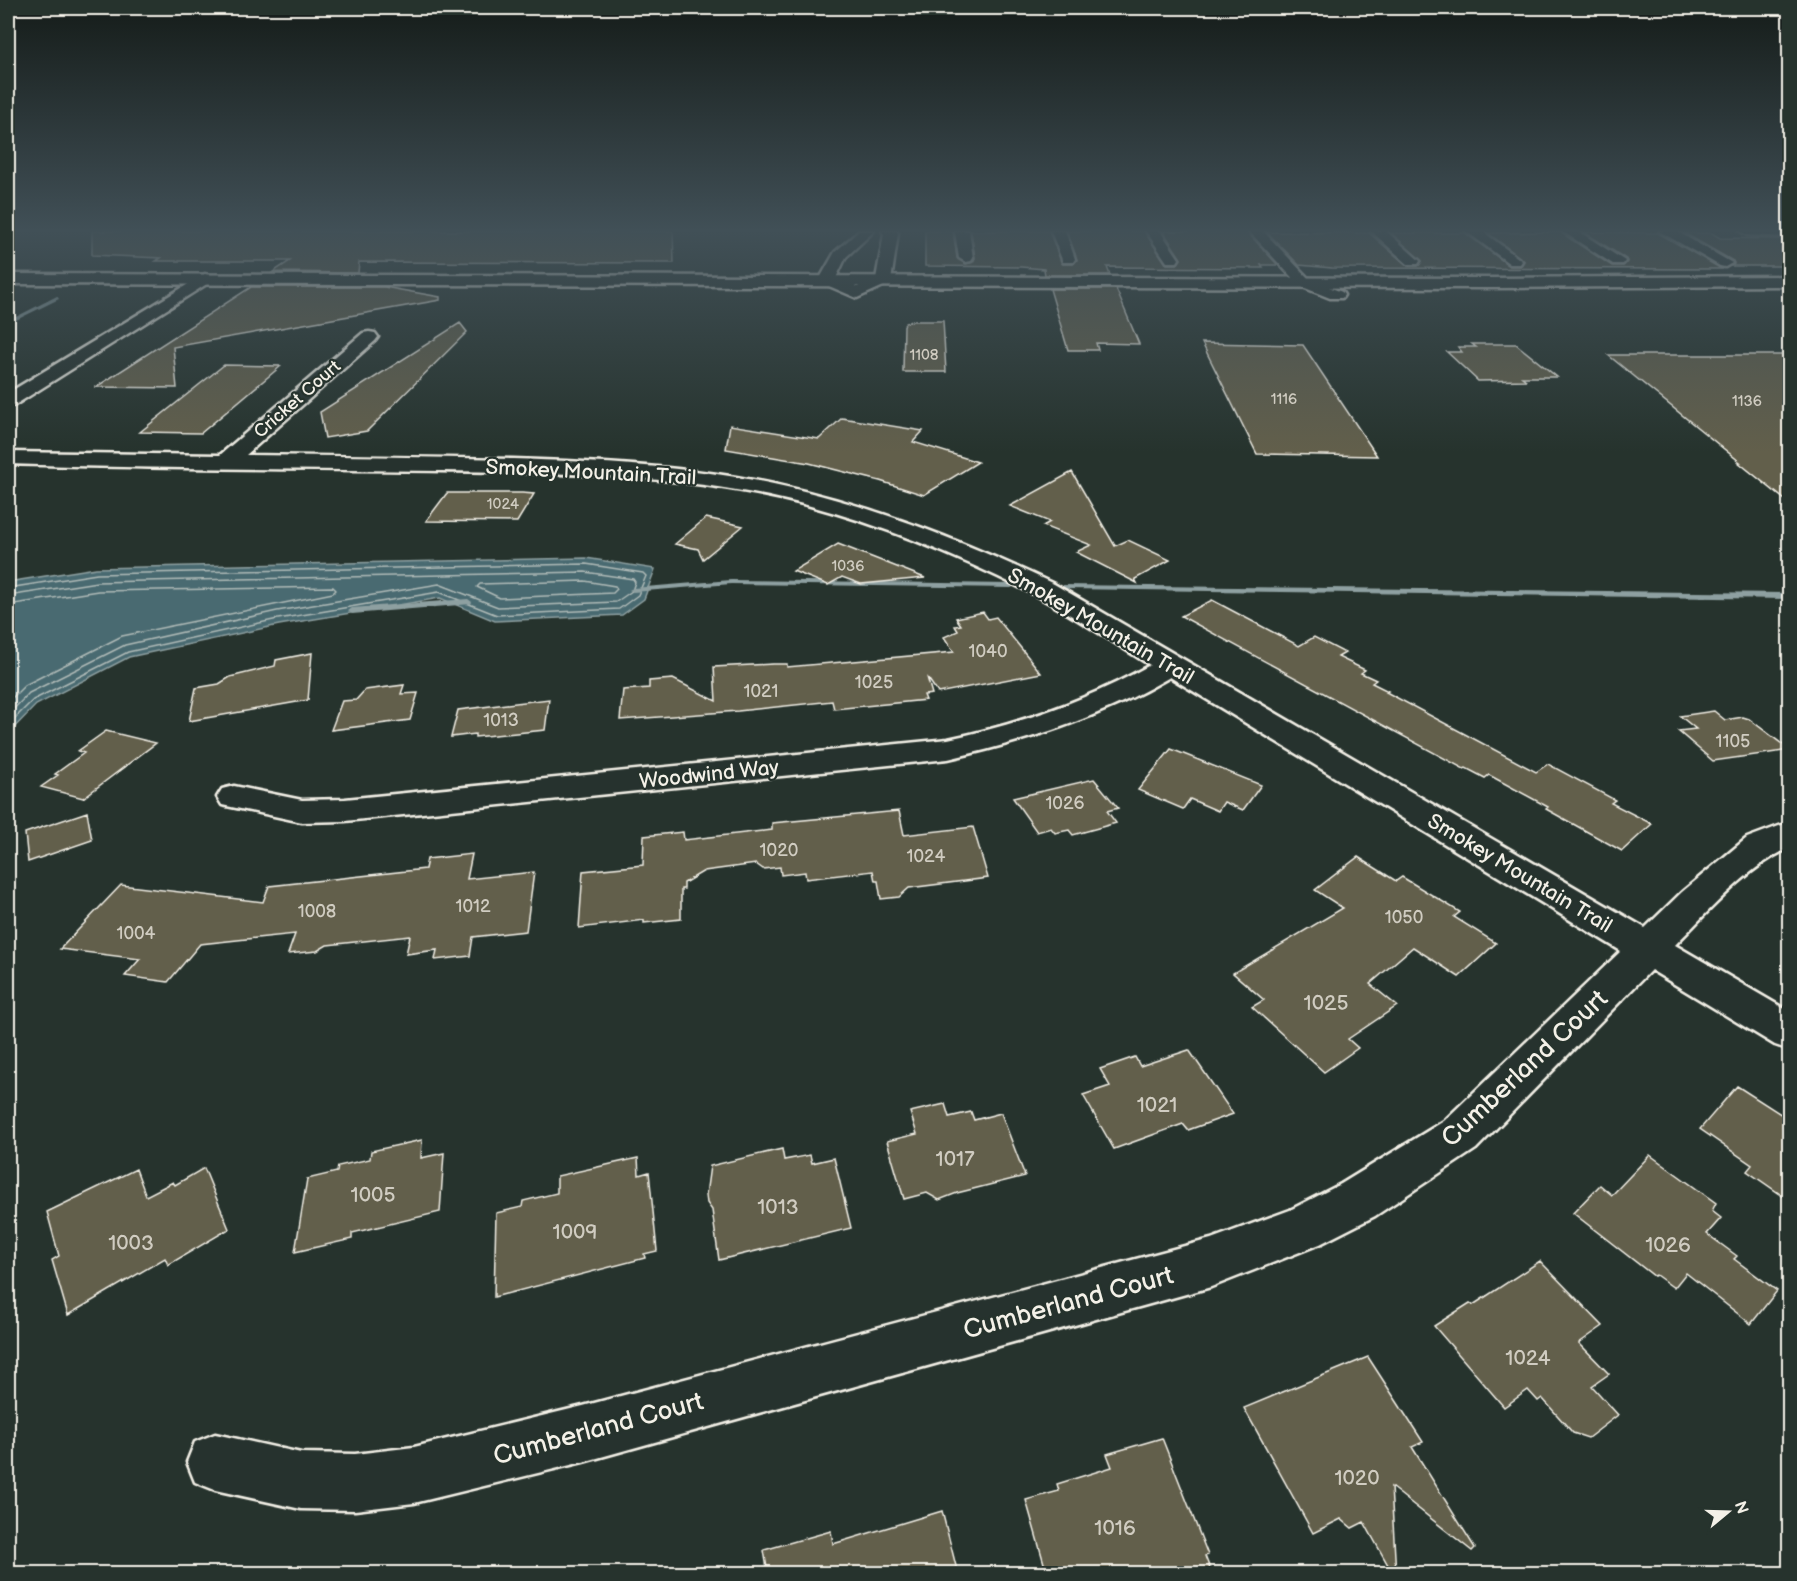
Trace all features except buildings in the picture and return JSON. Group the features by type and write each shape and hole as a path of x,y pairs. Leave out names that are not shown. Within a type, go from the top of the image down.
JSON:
{"street":[{"path":"8,401 165,305"},
{"name":"Cricket Court","path":"226,461 369,337"},
{"name":"Smokey Mountain Trail","path":"8,458 606,469 713,480 778,492 882,520 953,546 1045,590 1790,1033"},
{"name":"Woodwind Way","path":"234,797 302,811 345,810 948,749 997,739 1082,712 1138,685 1170,665"},
{"name":"Cumberland Court","path":"215,1462 301,1481 355,1482 414,1475 595,1431 1211,1263 1303,1228 1358,1200 1460,1135 1728,873 1760,848 1790,834"}],"water":[{"path":"586,558 655,569 644,599 622,615 495,621 440,598 279,625 129,657 36,705 8,734 8,582 96,568"}],"waterway":[{"path":"8,323 44,305"},
{"path":"633,590 731,582 1011,586"},
{"path":"1066,587 1790,596"},
{"path":"352,611 468,602"}]}
